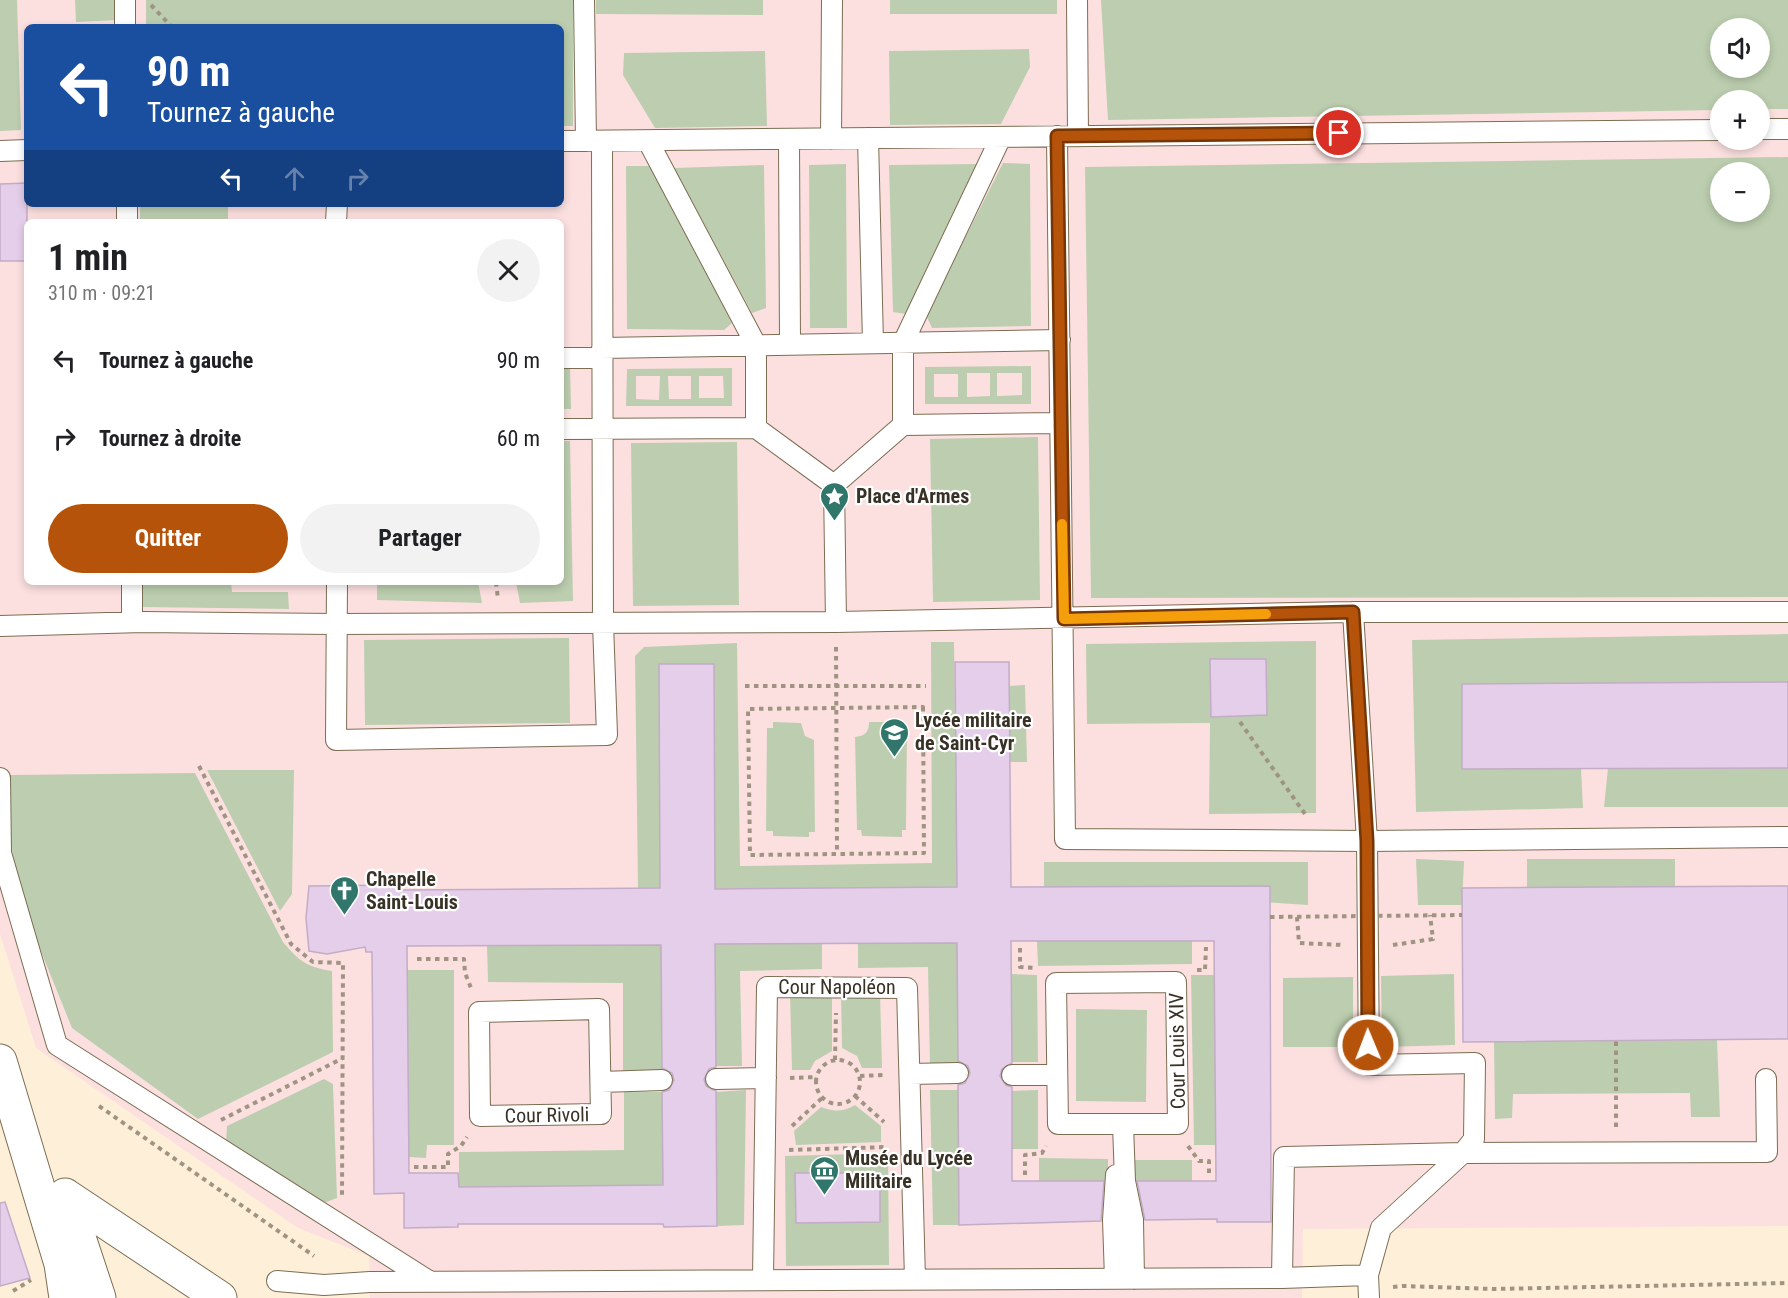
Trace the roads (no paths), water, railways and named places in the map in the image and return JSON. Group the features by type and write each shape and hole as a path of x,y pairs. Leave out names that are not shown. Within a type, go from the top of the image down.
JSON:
{"street":[{"path":"0,1060 61,1264 66,1298"},
{"path":"99,1298 65,1195 220,1298"}],"lane":[{"path":"125,0 125,24"},
{"path":"337,585 336,740 608,735 603,623 602,353 594,141 584,0"},
{"path":"831,139 832,0"},
{"path":"1077,0 1078,136"},
{"path":"1770,129 1788,129"},
{"path":"564,141 1710,130"},
{"path":"1057,136 1065,839 1367,841 1788,837"},
{"path":"903,425 903,343 1001,137"},
{"path":"868,138 873,343"},
{"path":"789,139 790,344"},
{"path":"648,141 756,345 756,428"},
{"path":"0,152 24,150"},
{"path":"564,358 602,353 756,345 1059,340"},
{"path":"834,484 903,425 1060,423"},
{"path":"564,429 756,428 834,484"},
{"path":"834,484 836,622"},
{"path":"132,585 132,622"},
{"path":"297,1298 277,1281 324,1285 370,1281 1282,1278 1368,1288 1381,1228 1463,1153 1474,1139 1475,1063 1369,1065 1367,841 1353,612"},
{"path":"0,626 132,622 336,624 836,622 1353,612 1788,612"},
{"path":"0,778 1,853 57,1045 429,1281"},
{"name":"Cour Louis XIV","path":"1176,982 1178,1124 1058,1124 1057,1075 1056,983 1176,982"},
{"name":"Cour Napoléon","path":"763,1280 767,987 837,987 907,988 915,1280"},
{"name":"Cour Rivoli","path":"599,1010 601,1082 601,1114 480,1116 478,1012 599,1010"},
{"path":"910,1074 958,1073"},
{"path":"1012,1075 1057,1075"},
{"path":"716,1079 766,1078"},
{"path":"1282,1278 1284,1156 1767,1152 1766,1079"},
{"path":"601,1082 662,1080"},
{"path":"1119,1125 1125,1181 1133,1220 1125,1279"}],"place":[{"name":"Place d'Armes","path":"835,522"},
{"name":"Lycée militaire de Saint-Cyr","path":"894,758"},
{"name":"Chapelle Saint-Louis","path":"345,916"},
{"name":"Musée du Lycée Militaire","path":"824,1196"}]}
